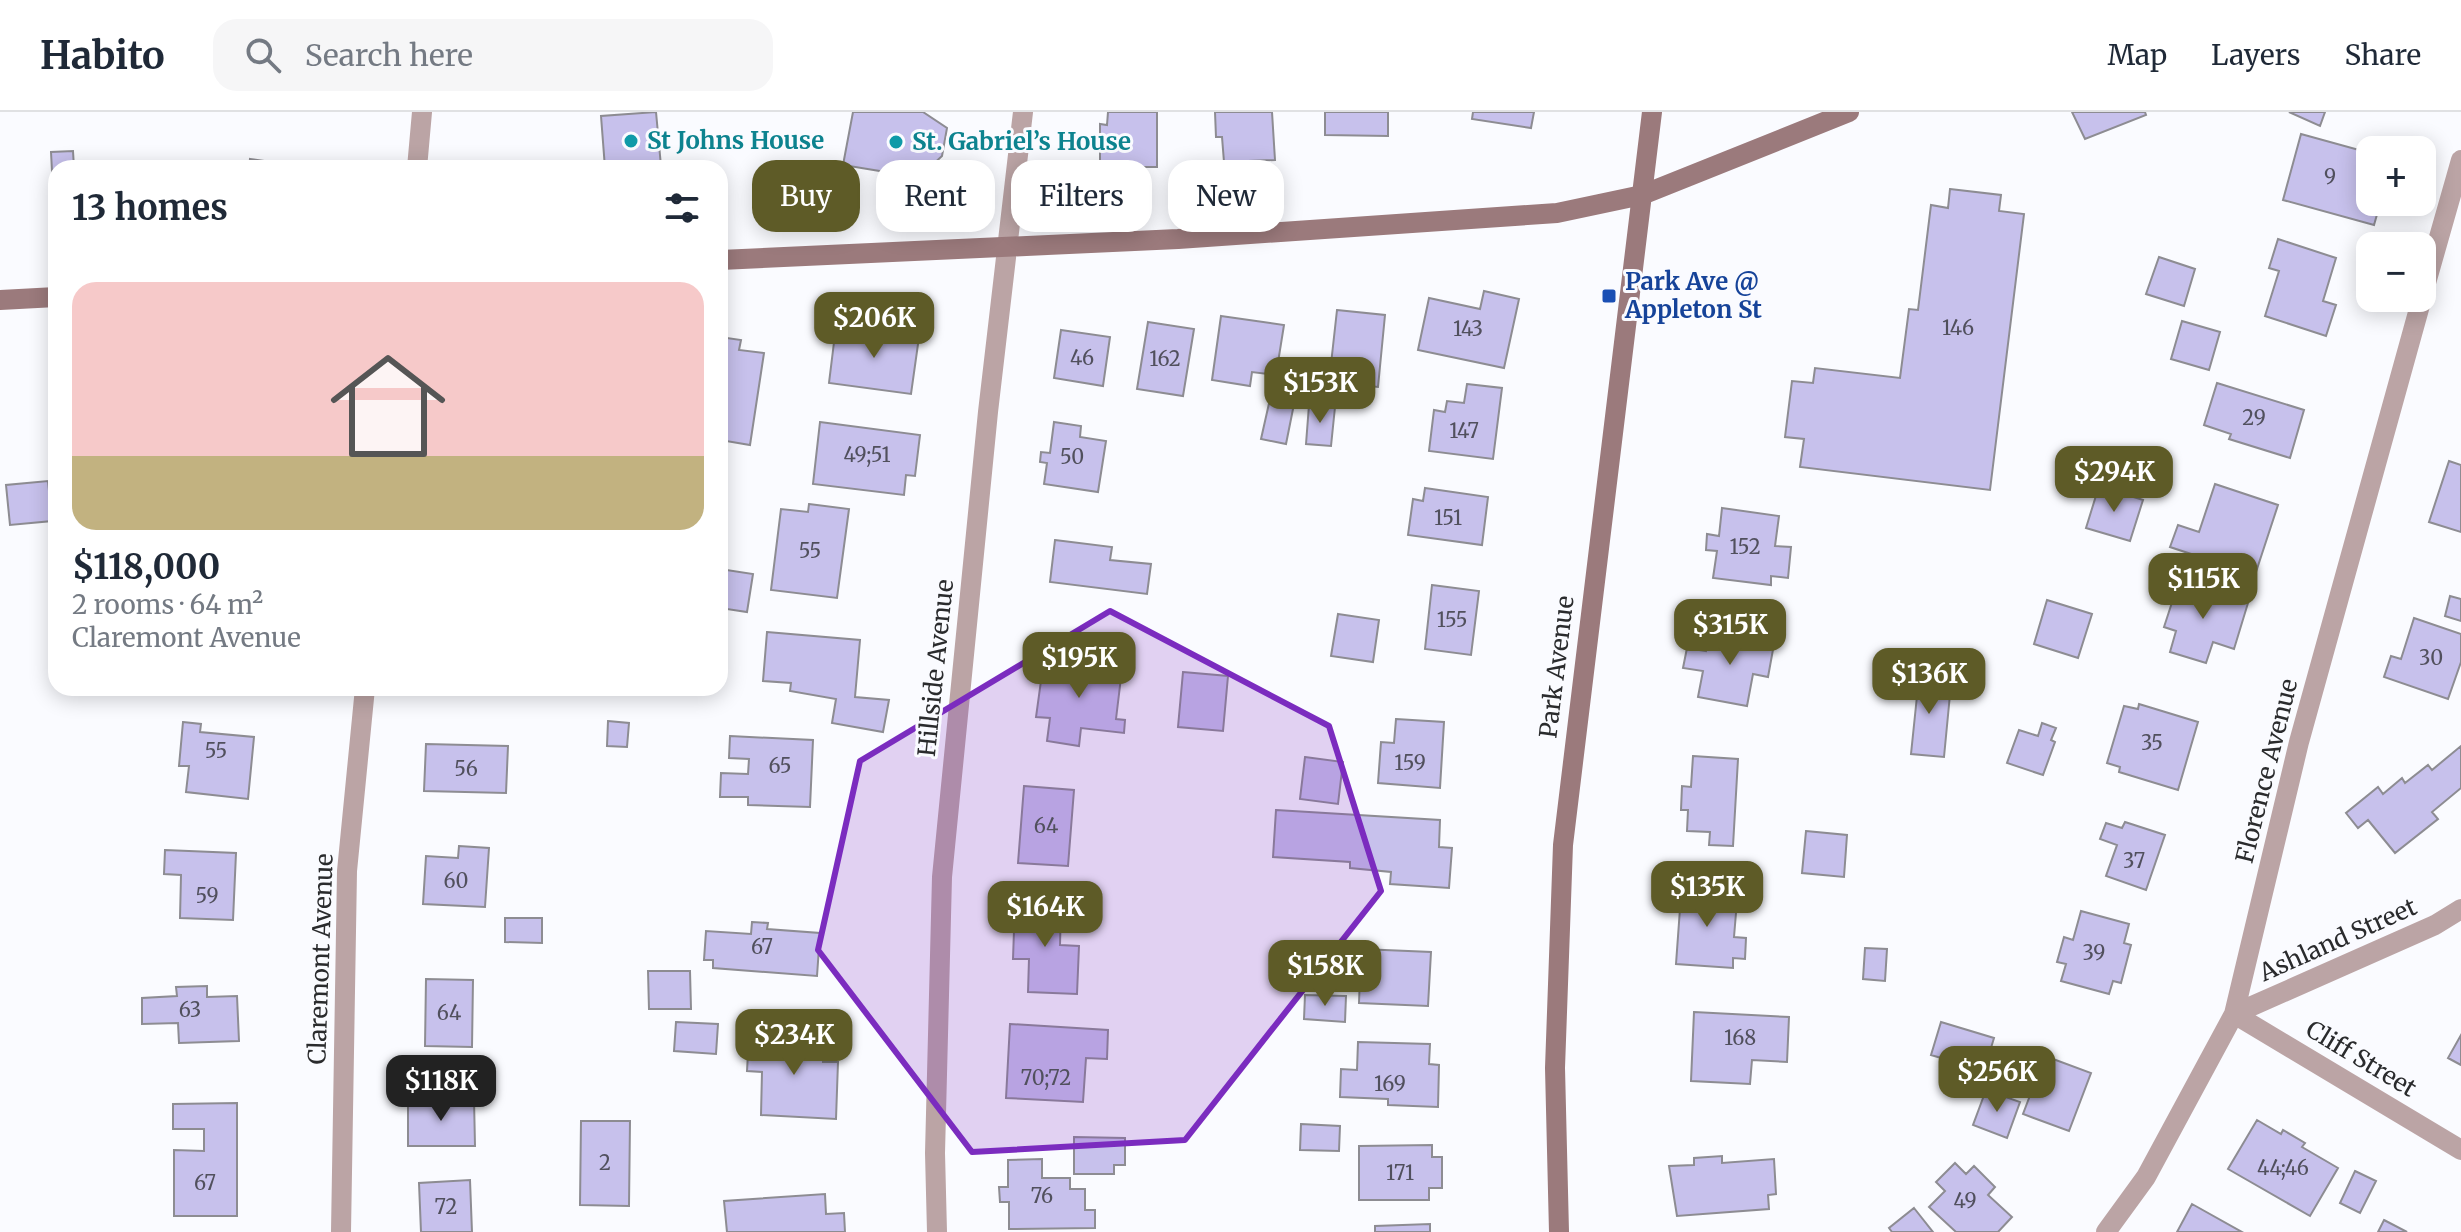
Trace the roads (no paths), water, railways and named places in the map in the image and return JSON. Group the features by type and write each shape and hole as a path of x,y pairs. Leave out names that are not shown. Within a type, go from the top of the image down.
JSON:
{"street":[{"path":"418,160 422,112"},
{"name":"Hillside Avenue","path":"937,1232 935,1153 942,877 1023,112"},
{"name":"Park Avenue","path":"1559,1232 1555,1068 1563,845 1652,112"},
{"path":"728,260 1470,222 1557,213 1642,195 1849,112"},
{"name":"Florence Avenue","path":"2436,248 2461,160"},
{"path":"0,300 48,297"},
{"name":"Florence Avenue","path":"2106,1232 2146,1177 2234,1014 2299,742 2418,312"},
{"name":"Claremont Avenue","path":"341,1232 347,871 364,696"},
{"name":"Ashland Street","path":"2234,1014 2435,925 2461,909"},
{"name":"Cliff Street","path":"2234,1014 2461,1150"}],"place":[{"name":"St Johns House","path":"631,141"},
{"name":"St. Gabriel’s House","path":"896,142"},
{"name":"Park Ave @ Appleton St","path":"1609,296"}]}
